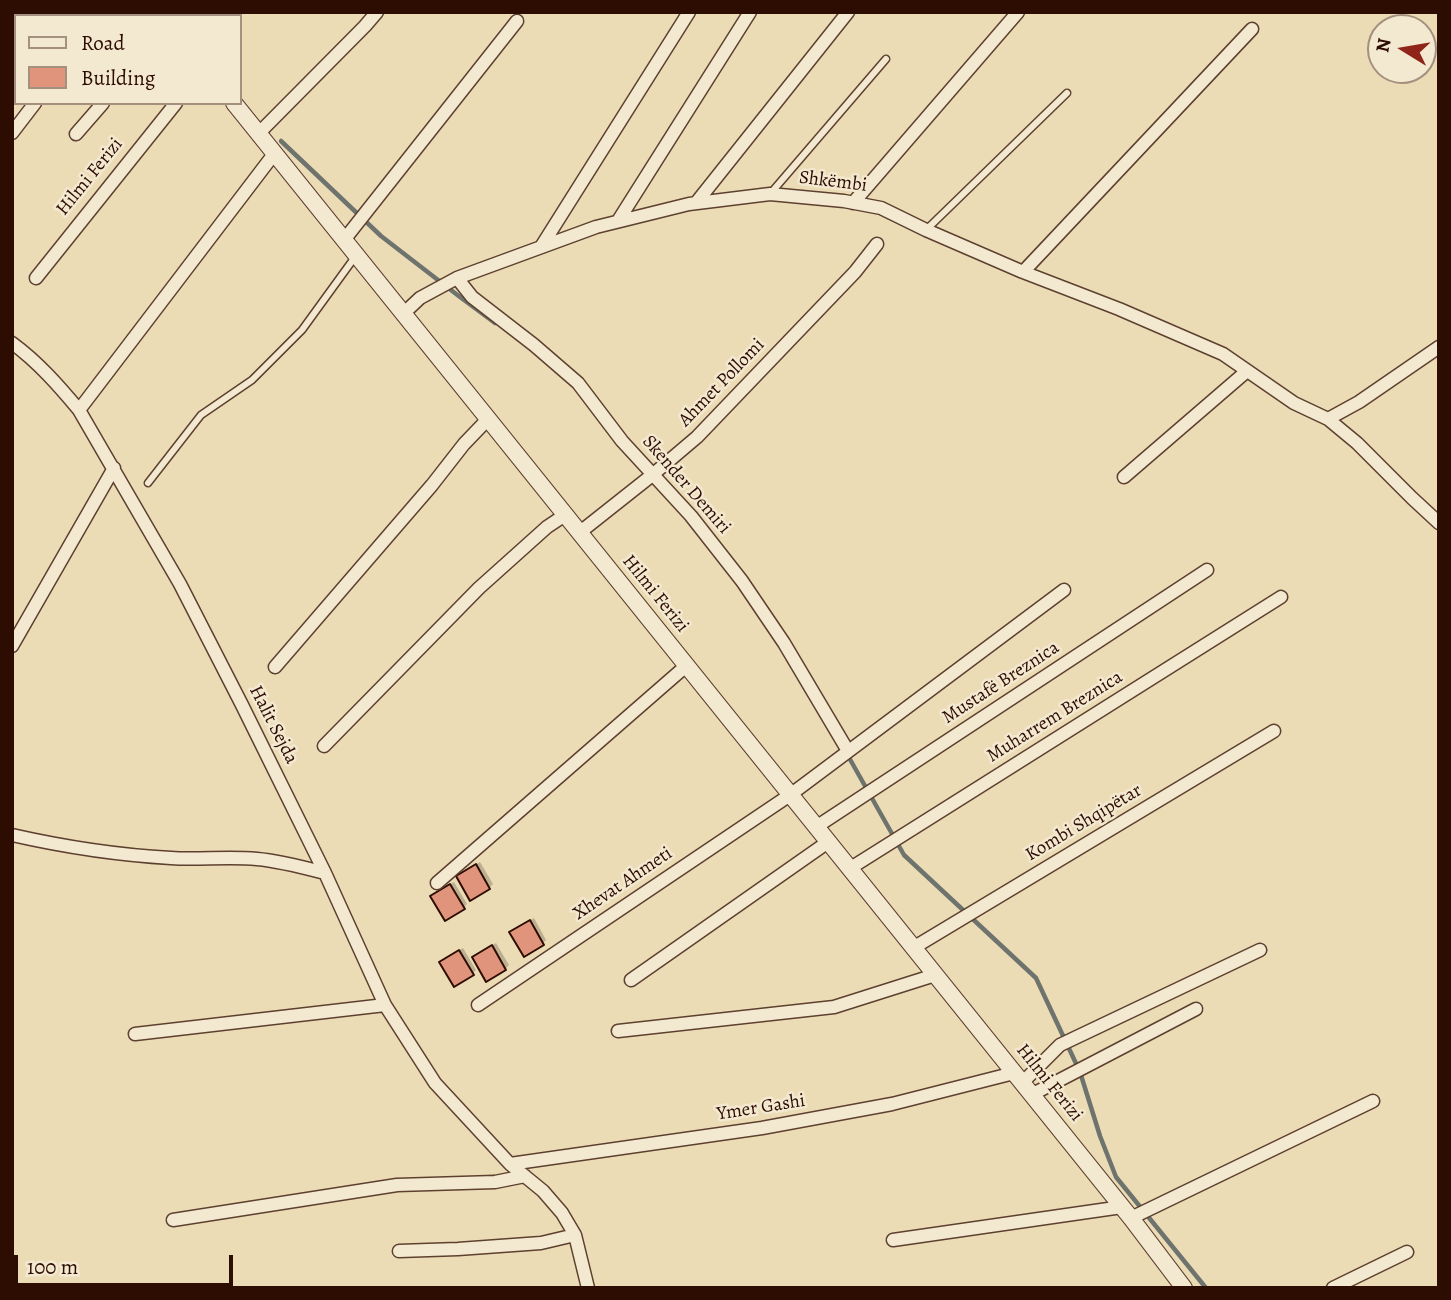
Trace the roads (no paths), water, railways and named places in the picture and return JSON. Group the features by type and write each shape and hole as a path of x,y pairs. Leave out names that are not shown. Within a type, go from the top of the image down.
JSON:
{"street":[{"path":"258,134 377,12"},
{"path":"541,247 689,12"},
{"path":"618,221 750,12"},
{"path":"696,203 848,12"},
{"path":"853,203 1018,12"},
{"path":"344,240 517,21"},
{"path":"1023,272 1252,30"},
{"path":"12,133 33,105"},
{"name":"Hilmi Ferizi","path":"76,134 101,105"},
{"name":"Hilmi Ferizi","path":"36,278 174,105"},
{"name":"Hilmi Ferizi","path":"236,105 1129,1214 1184,1288"},
{"path":"79,410 274,154"},
{"name":"Shkëmbi","path":"403,314 420,298 453,279 596,227 696,203 770,194 881,208 1023,272 1119,309 1223,354 1294,404 1328,419 1357,443 1439,523"},
{"name":"Ahmet Pollomi","path":"579,533 697,437 855,272 877,244"},
{"name":"Skender Demiri","path":"453,279 578,383 648,478 691,516 742,581 784,643 844,754"},
{"name":"Halit Sejda","path":"12,344 28,355 79,410 180,584 325,873 385,1004 435,1083 510,1164 543,1191 562,1213 575,1235 588,1288"},
{"path":"1328,419 1359,402 1439,347"},
{"path":"1124,477 1247,370"},
{"path":"275,667 488,419"},
{"path":"12,646 114,468"},
{"path":"324,746 479,588 547,527 565,515"},
{"name":"Mustafë Breznica","path":"816,827 1206,570"},
{"name":"Xhevat Ahmeti","path":"478,1005 790,795 1064,590"},
{"name":"Muharrem Breznica","path":"849,869 1281,597"},
{"path":"437,883 686,666"},
{"name":"Kombi Shqipëtar","path":"913,948 1274,731"},
{"path":"12,835 121,855 255,859 284,862 325,873"},
{"path":"631,980 828,842"},
{"path":"1022,1084 1060,1045 1260,950"},
{"path":"618,1031 834,1007 934,975"},
{"path":"135,1034 385,1004"},
{"name":"Ymer Gashi","path":"510,1164 762,1128 1071,1074 1196,1009"},
{"path":"893,1240 1129,1214 1153,1208 1373,1101"},
{"path":"173,1220 397,1185 495,1182 525,1176"},
{"path":"399,1251 541,1243 575,1235"},
{"path":"1333,1288 1408,1252"}],"lane":[{"path":"770,194 886,60"},
{"path":"926,230 1067,93"},
{"path":"148,483 201,415 253,380 302,330 356,256"}],"waterway":[{"path":"281,141 381,236 495,323"},
{"path":"847,754 904,855 1036,978 1080,1072 1116,1177 1206,1288"}]}
